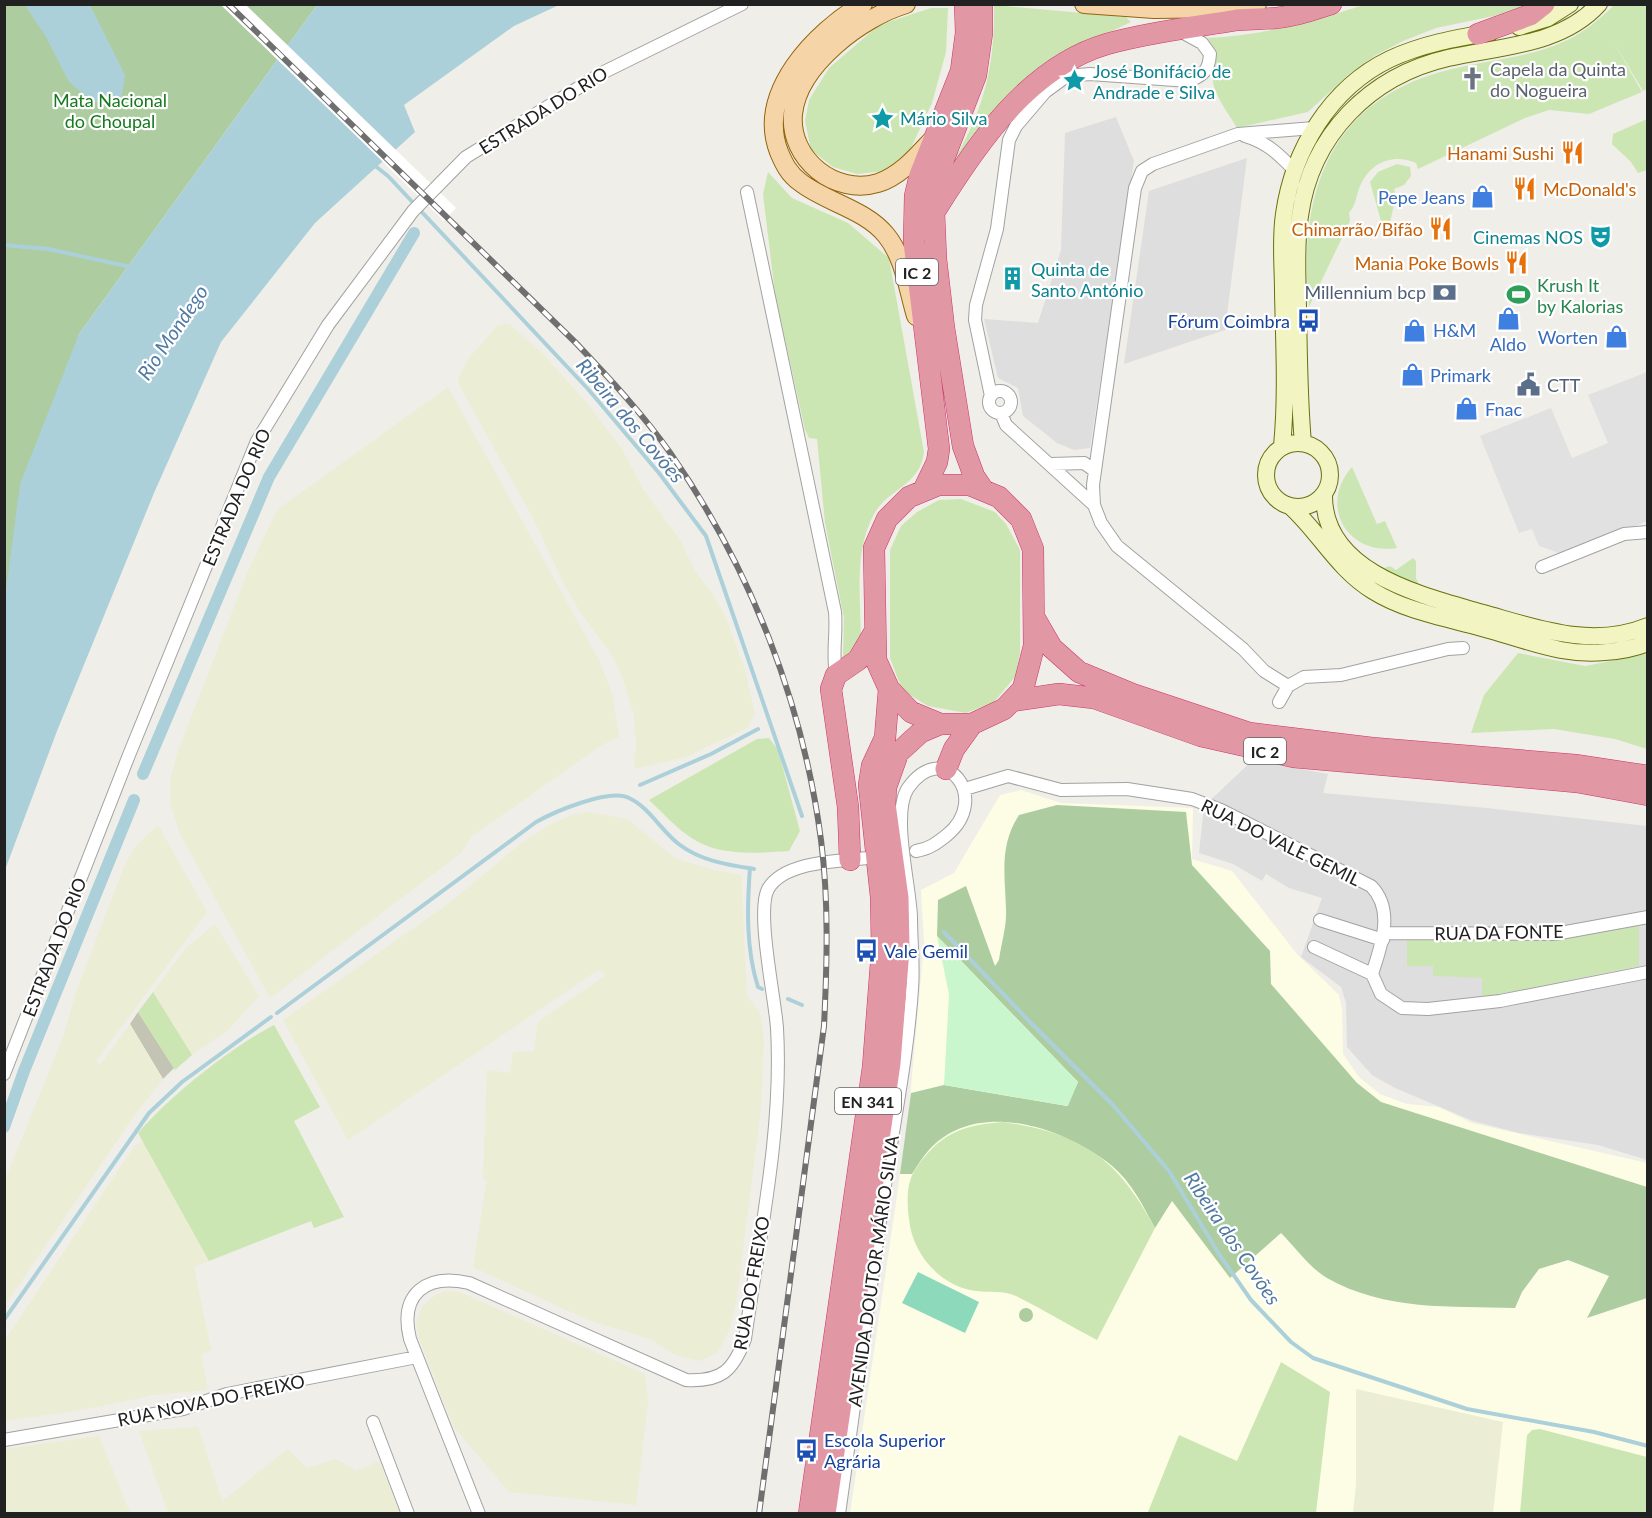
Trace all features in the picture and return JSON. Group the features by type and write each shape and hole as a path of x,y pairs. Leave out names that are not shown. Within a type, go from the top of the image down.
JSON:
{"highway":[{"name":"IC 2","path":"965,4 964,55 953,116 936,179 934,212 936,259 963,446 975,476 984,491"},
{"name":"IC 2","path":"923,491 937,462 939,449 914,242 915,196 920,175 937,135 953,116 976,75 982,33 982,4"},
{"path":"1240,20 1271,4"},
{"path":"934,212 956,178 1015,102 1043,77 1072,60 1106,44 1240,20 1282,17 1331,4"},
{"path":"1478,34 1530,15 1544,4"},
{"path":"938,484 970,485 984,491 999,497 1021,519 1033,549 1034,646 1030,668 1023,690 1004,709 972,724 940,724 911,712 886,683 876,660 874,548 886,519 909,497 938,484"},
{"name":"IC 2","path":"1034,617 1052,648 1079,672 1174,709 1249,733 1372,748 1575,765 1647,776"},
{"path":"859,859 848,807 831,689 842,671 864,652 876,629"},
{"path":"842,671 886,683"},
{"name":"EN 341","path":"809,1514 873,1067 882,951 881,897 869,785 872,766 885,738 889,708 886,683"},
{"name":"IC 2","path":"1012,701 1059,694 1094,698 1201,736 1294,757 1577,782 1647,795"},
{"name":"EN 341","path":"825,1514 890,1063 899,948 898,898 885,804 886,787 898,753 921,732 940,724"},
{"path":"946,769 954,748 972,724"}],"main road":[{"path":"862,4 835,24 795,67 777,100 773,132 783,163 790,173 817,193 869,221 884,233 893,246 904,273 925,348"},
{"path":"906,4 884,12 843,38 816,67 802,88 793,113 793,125 806,160 816,170 841,183 855,185 878,183 894,176 937,135"},
{"path":"1084,4 1154,9 1204,5 1230,8 1257,4"},
{"path":"1570,4 1554,15 1527,25 1431,43 1389,59 1346,89 1314,128 1294,170 1284,215 1282,238 1284,405 1282,446 1268,463 1267,485 1272,494 1305,520 1327,551 1354,577 1374,592 1412,608 1562,650 1599,652 1647,643"},
{"path":"1303,443 1299,405 1297,239 1307,183 1325,141 1352,107 1398,75 1445,58 1544,39 1575,25 1599,4"},
{"path":"1282,446 1303,443 1319,450 1328,463 1330,479 1324,495 1325,516 1330,529 1351,554 1382,579 1417,594 1565,635 1599,637 1635,632 1647,626"},
{"path":"1290,506 1309,506 1324,495"}],"street":[{"name":"ESTRADA DO RIO","path":"4,1074 129,755 257,441 328,325 413,211 466,157 604,72 742,4"},
{"path":"991,396 1000,392 1009,397 1009,407 1001,413 994,412 990,406 991,396 975,321 976,305 997,229 1009,140 1016,126 1044,92 1067,76 1090,74 1189,81 1203,75 1209,66 1210,54 1202,43 1180,31"},
{"path":"1288,686 1264,671 1243,648 1117,546 1101,523 1094,505 1094,485 1097,448 1135,188 1142,171 1154,164 1238,134 1314,128"},
{"path":"1238,134 1260,140 1279,153 1294,170"},
{"path":"747,192 835,612 836,635 832,655 842,671"},
{"path":"1001,413 1006,425 1068,480 1072,488 1081,491 1094,505"},
{"path":"1068,480 1069,471 1097,448"},
{"path":"1051,464 1080,464 1095,471"},
{"path":"1081,491 1094,485"},
{"path":"1542,567 1624,534 1647,532"},
{"path":"1280,702 1288,686 1304,677 1341,675 1448,649 1463,648"},
{"name":"AVENIDA DOUTOR MÁRIO SILVA","path":"839,1514 912,989 910,894 901,818 906,791 917,776 930,769 946,769"},
{"path":"916,851 934,845 956,828 965,805 965,789 959,776 946,769"},
{"name":"RUA DO VALE GEMIL","path":"965,789 1008,776 1061,790 1127,789 1192,799 1221,810 1371,886 1379,894 1383,904 1384,936"},
{"name":"RUA DO FREIXO","path":"479,1514 417,1357 405,1320 407,1308 416,1295 430,1284 445,1280 469,1283 686,1380 714,1379 729,1370 738,1359 744,1339 775,1111 777,1028 764,902 777,877 787,872 859,859"},
{"name":"RUA DA FONTE","path":"1320,920 1384,936 1555,934 1647,917"},
{"path":"1372,974 1384,936"},
{"path":"1314,947 1372,974 1381,994 1402,1008 1428,1009 1500,1001 1647,972"},
{"name":"RUA NOVA DO FREIXO","path":"4,1440 183,1410 227,1394 417,1357"},
{"path":"373,1422 408,1514"}],"shaded area":[{"path":"1116,117 1134,161 1090,448 1074,450 1057,443 1023,416 1018,388 998,378 984,319 1038,323 1061,250 1065,133"},
{"path":"1247,158 1225,330 1124,364 1149,191"},
{"path":"509,324 542,353 586,402 622,449 643,489 680,540 695,571 712,593 726,618 745,670 755,715 747,728 686,757 634,769 636,744 634,716 624,681 613,657 580,612 563,582 534,520 457,381 468,359 498,325"},
{"path":"1647,372 1647,521 1565,555 1539,546 1532,529 1519,533 1480,436 1551,408 1572,458 1608,443 1588,395"},
{"path":"448,387 599,660 612,693 619,737 602,745 471,837 461,853 270,998 179,832 171,806 170,781 178,751 248,571 277,510"},
{"path":"1253,760 1328,774 1323,793 1647,826 1647,1160 1598,1145 1519,1133 1473,1121 1395,1088 1372,1075 1347,1047 1346,1003 1341,987 1301,957 1322,898 1289,888 1266,874 1262,881 1233,864 1199,853 1204,806"},
{"path":"1021,790 1061,803 1193,808 1192,859 1232,871 1297,954 1339,995 1342,1009 1343,1054 1359,1077 1380,1094 1407,1104 1439,1107 1472,1123 1647,1163 1647,1513 850,1514 908,1121 924,943 921,890 954,873 1000,795"},
{"path":"588,812 627,819 675,858 710,869 741,875 747,995 760,1013 764,1040 761,1109 737,1297 730,1329 717,1353 700,1361 675,1355 650,1339 588,1320 473,1267 487,1180 483,1179 487,1070 510,1073 513,1052 534,1051 538,1022 606,975 598,970 348,1140 283,1020 448,904 523,842 550,825 572,815"},
{"path":"158,825 207,912 96,1061 100,1065 130,1024 163,1079 134,1116 5,1305 5,1180 63,1037 75,995 125,864 136,846"},
{"path":"215,924 259,996 226,1032 192,1055 153,992 185,949"},
{"path":"138,1012 174,1068 163,1079 130,1024"},
{"path":"143,1142 209,1261 194,1267 211,1350 201,1354 208,1390 155,1395 87,1409 5,1421 5,1340 135,1145"},
{"path":"447,1291 459,1292 645,1374 648,1402 636,1505 509,1492 453,1426 419,1338 416,1324 422,1306 437,1294"},
{"path":"1356,1389 1503,1422 1493,1513 1353,1513 1356,1484"},
{"path":"198,1427 222,1501 288,1449 307,1468 336,1459 356,1471 379,1461 400,1513 168,1513 139,1431"},
{"path":"99,1436 130,1513 5,1513 5,1449"}],"green space":[{"name":"Mata Nacional do Choupal","path":"5,5 317,5 79,334 5,605"},
{"path":"994,5 1126,17 1131,22 1043,64 1016,87 960,159 956,157 974,120 986,84 993,46"},
{"path":"1364,5 1526,5 1494,16 1436,28 1403,41 1376,55 1348,75 1308,112 1237,128 1215,90 1214,53 1207,38 1267,31"},
{"path":"1614,5 1648,6 1647,89 1643,91 1613,41 1642,92 1589,114 1549,110 1525,118 1418,169 1416,163 1400,159 1392,159 1377,165 1365,176 1361,184 1354,206 1349,213 1350,221 1309,307 1307,266 1309,227 1317,191 1329,158 1348,129 1374,104 1407,84 1448,70 1557,45 1595,23"},
{"path":"931,8 948,8 946,52 932,103 910,150 885,171 857,174 833,167 811,150 805,121 809,100 829,68 879,25"},
{"path":"1647,119 1647,170 1638,173 1631,162 1612,144 1613,134"},
{"path":"1397,164 1410,167 1411,176 1404,185 1394,189 1396,196 1388,231 1383,228 1370,182 1378,172"},
{"path":"768,172 792,198 848,223 889,258 924,452 917,472 880,505 867,529 860,577 861,642 854,652 843,658 844,618 825,523 817,439 809,438 805,430 775,294 763,194"},
{"path":"1352,467 1377,524 1385,521 1397,548 1379,548 1364,544 1352,536 1343,525 1338,511 1338,497 1342,482"},
{"path":"961,499 995,512 1006,524 1020,550 1020,653 1015,677 994,702 966,713 928,706 902,690 890,658 890,550 901,526 917,512 939,500"},
{"path":"1413,558 1416,561 1416,578 1421,589 1381,569 1390,566 1396,570"},
{"path":"1518,653 1585,666 1647,654 1647,749 1615,739 1554,729 1471,733 1484,695"},
{"path":"769,738 778,750 800,831 789,851 738,852 713,848 684,833 649,800 757,739"},
{"path":"1057,805 1186,812 1192,865 1270,951 1271,984 1357,1083 1381,1102 1647,1187 1647,1298 1587,1318 1609,1276 1568,1260 1539,1269 1522,1292 1515,1308 1419,1305 1395,1301 1349,1289 1327,1278 1309,1263 1281,1233 1230,1278 1172,1201 1155,1228 1131,1186 1111,1165 1092,1151 1069,1139 1020,1123 994,1122 970,1125 947,1135 928,1151 912,1174 900,1174 911,1093 944,1085 1067,1106 1078,1082 937,936 938,900 966,886 995,966 999,960 1006,922 1004,872 1008,838 1019,815"},
{"path":"1639,925 1639,966 1482,998 1482,978 1433,976 1433,966 1407,966 1407,939 1566,939"},
{"path":"937,936 1078,1082 1068,1106 944,1085 949,994"},
{"path":"153,992 192,1055 175,1070 138,1012"},
{"path":"274,1025 320,1107 294,1121 344,1217 314,1228 311,1221 209,1261 138,1133 167,1103 202,1073 239,1046"},
{"path":"1003,1122 1055,1133 1094,1153 1126,1183 1155,1228 1097,1340 1011,1294 976,1291 951,1283 930,1266 916,1244 911,1232 908,1213 909,1187 915,1170 933,1148 952,1134 975,1126"},
{"path":"918,1272 979,1302 965,1333 902,1303"},
{"path":"1026,1308 1031,1310 1033,1315 1031,1320 1026,1322 1021,1320 1019,1315 1021,1310"},
{"path":"1281,1362 1330,1392 1316,1513 1148,1512 1179,1435 1237,1461"},
{"path":"1540,1429 1647,1457 1647,1513 1520,1513 1527,1435 1532,1430"}],"water":[{"path":"25,5 90,5 125,75 121,102 93,102 69,82 46,37"},
{"name":"Rio Mondego","path":"317,5 559,5 514,26 404,105 415,132 315,223 221,342 154,493 57,731 5,870 4,605 20,484 79,334"}],"pier":[{"path":"221,5 246,5 456,208 444,221"}],"waterway":[{"name":"Ribeira dos Covões","path":"374,165 388,176 588,389 659,473 706,536 802,816"},
{"path":"143,774 269,477 414,233"},
{"path":"4,245 48,249 131,267"},
{"path":"640,785 711,754 758,729"},
{"path":"277,1013 536,822 582,802 609,796 629,798 643,807 673,840 688,850 715,862 754,869"},
{"path":"4,1127 24,1071 134,800"},
{"path":"750,868 749,943 754,973 758,987 762,989"},
{"name":"Ribeira dos Covões","path":"944,932 1113,1105 1169,1171 1219,1254 1251,1300 1291,1342 1313,1358 1467,1409 1594,1432 1648,1446"},
{"path":"788,999 802,1005"},
{"path":"4,1320 149,1113 182,1082 271,1017"}],"railway":[{"path":"228,4 576,343 649,425 671,454 725,543 769,638 801,738 813,788 824,863 827,933 824,1026 759,1514"}],"place":[{"name":"Capela da Quinta do Nogueira","path":"1472,79"},
{"name":"José Bonifácio de Andrade e Silva","path":"1075,81"},
{"name":"Mário Silva","path":"882,118"},
{"name":"Hanami Sushi","path":"1572,153"},
{"name":"McDonald's","path":"1525,189"},
{"name":"Pepe Jeans","path":"1483,197"},
{"name":"Chimarrão/Bifão","path":"1441,229"},
{"name":"Cinemas NOS","path":"1601,237"},
{"name":"Mania Poke Bowls","path":"1517,263"},
{"name":"Quinta de Santo António","path":"1013,279"},
{"name":"Millennium bcp","path":"1444,292"},
{"name":"Krush It by Kalorias","path":"1519,295"},
{"name":"Aldo","path":"1508,318"},
{"name":"Fórum Coimbra","path":"1308,321"},
{"name":"H&M","path":"1415,330"},
{"name":"Worten","path":"1616,337"},
{"name":"Primark","path":"1412,375"},
{"name":"CTT","path":"1529,385"},
{"name":"Fnac","path":"1467,409"},
{"name":"Vale Gemil","path":"866,951"},
{"name":"Escola Superior Agrária","path":"806,1450"}]}
